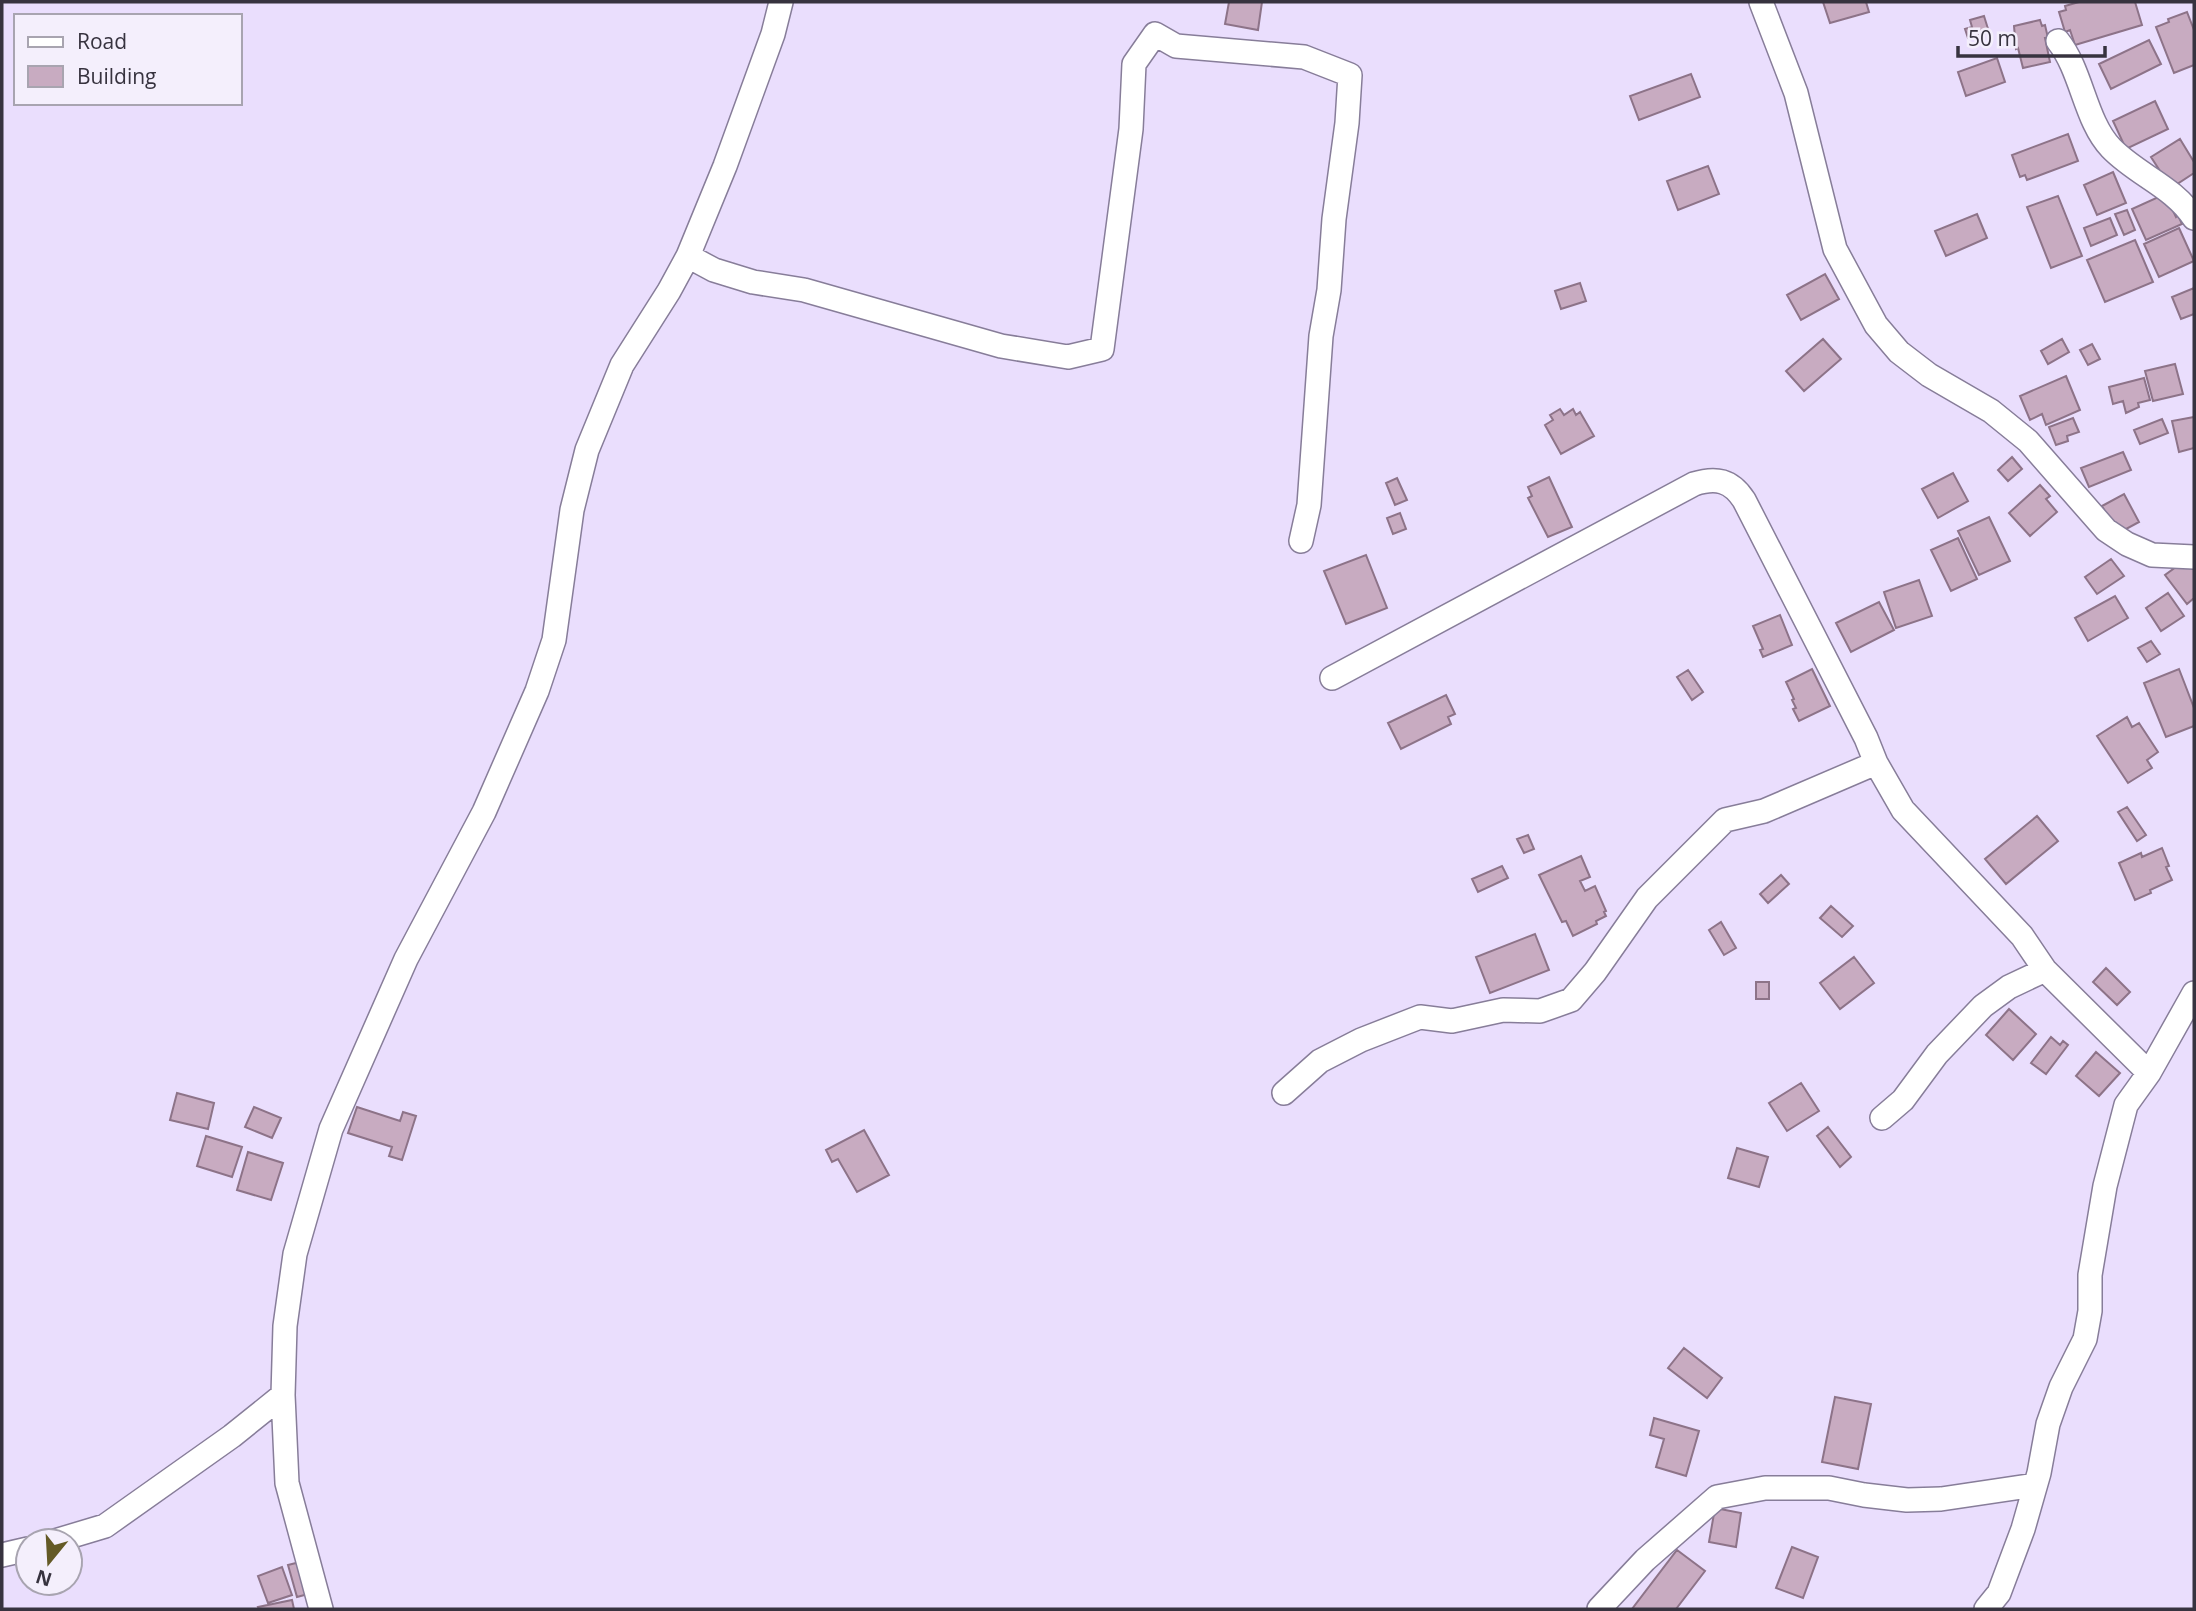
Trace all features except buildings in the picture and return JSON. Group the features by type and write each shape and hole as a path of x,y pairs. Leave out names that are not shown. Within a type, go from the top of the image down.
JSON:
{"street":[{"path":"321,1609 287,1483 283,1395 285,1326 295,1254 331,1129 406,959 484,812 537,691 554,640 572,510 587,450 622,365 688,256 725,166 773,34 781,2"},
{"path":"1761,2 1796,93 1835,249 1876,325 1899,352 1929,375 1991,411 2028,441 2106,530 2127,544 2152,555 2194,557"},
{"path":"688,256 714,270 753,282 804,290 1001,346 1068,357 1102,349 1131,129 1134,64 1155,34 1176,46 1304,57 1350,75 1329,290 1321,336 1309,505 1301,541"},
{"path":"2058,41 2067,52 2095,121 2110,147 2173,194 2186,205 2194,218"},
{"path":"1332,677 1694,484 1710,479 1737,490 1866,738 1875,763 1903,810 2022,936 2045,970 2149,1073"},
{"path":"1284,1093 1320,1061 1360,1040 1420,1017 1452,1021 1503,1010 1540,1010 1571,1000 1595,972 1647,898 1725,820 1764,811 1875,763"},
{"path":"1882,1118 1903,1100 1937,1054 1983,1006 2009,987 2045,970"},
{"path":"1986,1609 1999,1593 2035,1485 2048,1424 2061,1387 2085,1339 2090,1311 2091,1275 2105,1186 2126,1105 2149,1073 2194,993"},
{"path":"84,1532 106,1526 232,1436 283,1395"},
{"path":"1599,1609 1645,1560 1717,1497 1765,1488 1829,1488 1907,1500 1995,1492 2035,1485"}]}
